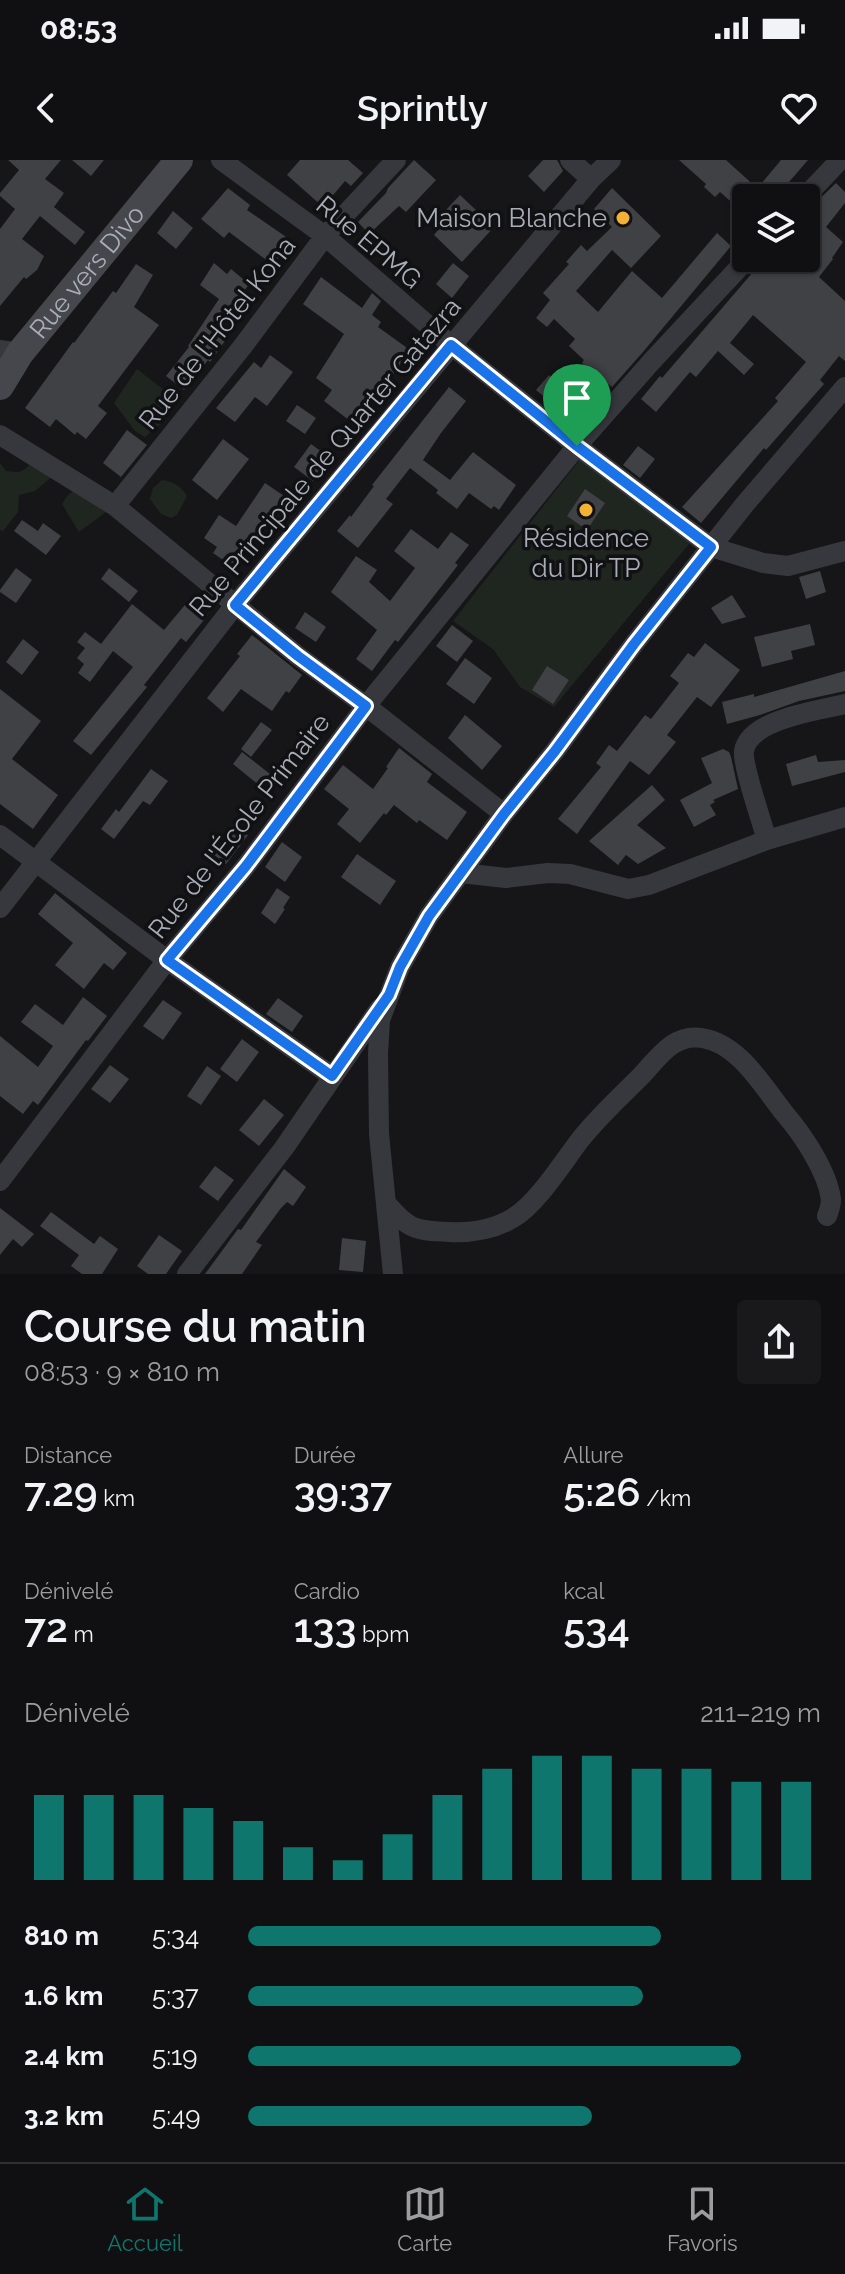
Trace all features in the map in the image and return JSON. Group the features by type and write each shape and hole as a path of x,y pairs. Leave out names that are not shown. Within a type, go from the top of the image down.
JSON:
{"main road":[{"name":"Rue vers Divo","path":"0,386 10,352 179,160"}],"street":[{"name":"Rue EPMG","path":"221,160 325,236 451,345 577,446 711,547 763,563 788,566 845,551"},
{"name":"Rue de l'Hôtel Kona","path":"115,506 243,346 325,236 396,160"},
{"path":"570,160 591,179"},
{"name":"Rue Principale de Quarter Gatazra","path":"0,908 235,605 591,179 611,160"},
{"path":"817,184 840,160"},
{"name":"Rue de l'École Primaire","path":"0,1181 167,960 246,866 366,706 577,446 735,272"},
{"path":"393,1274 379,1134 378,1054 380,1020 400,967 429,916 634,644 845,387"},
{"path":"0,435 115,506 298,656 504,814"},
{"path":"767,840 743,753 748,738 765,725 845,704"},
{"path":"461,873 506,878 570,874 628,889 649,885 720,856 845,817"},
{"path":"0,835 167,960 332,1076"},
{"path":"187,1274 284,1148 389,995"},
{"path":"386,1203 403,1222 420,1230 466,1232 490,1228 515,1217 545,1187 605,1110 667,1047 676,1041 700,1037 718,1043 734,1054 800,1132 829,1190 831,1202 827,1216"}],"shaded area":[{"path":"137,369 173,397 162,423 145,437 135,431 114,403"},
{"path":"581,458 694,538 554,707 520,687 493,649 453,621"},
{"path":"34,459 61,469 35,491 19,495 18,512 3,531 0,530 0,463 6,471 19,472"},
{"path":"162,480 177,485 187,496 177,515 171,518 161,514 150,499 153,488"},
{"path":"76,488 106,512 79,532 62,504"}],"building":[{"path":"8,160 61,160 45,179 64,193 54,207 85,232 75,245 40,216 22,239 44,256 37,270 26,279 24,277 0,306 0,229 15,209 0,193 19,170"},
{"path":"72,160 104,160 91,176"},
{"path":"300,160 348,160 363,173 351,186 345,181 323,207 287,175"},
{"path":"414,160 436,180 406,212 399,206 369,234 358,222"},
{"path":"543,160 557,160 563,171 544,192 528,176"},
{"path":"679,160 726,160 753,184 732,184 732,203 720,192 715,197 704,187 706,184"},
{"path":"781,160 808,160 787,184 761,184"},
{"path":"836,183 845,192 845,203 826,227 843,242 819,277 845,301 845,361 839,356 820,380 824,384 766,450 764,448 701,523 682,507 778,401 775,398 806,362 753,315 730,343 754,364 744,375 718,351 696,377 690,372 656,412 641,399 753,272 820,272 820,198"},
{"path":"228,188 250,205 247,210 292,241 273,265 229,232 224,238 201,219"},
{"path":"612,188 661,236 631,268 612,250 576,291 598,312 632,271 662,298 717,233 731,246 643,352 612,387 608,384 589,407 574,393 592,371 569,346 575,339 554,319 547,327 536,318 550,300 543,293 569,264 566,262 581,245 587,251 612,227 594,209"},
{"path":"460,195 494,227 462,262 434,235 450,215 445,211"},
{"path":"173,211 193,228 176,249 157,233"},
{"path":"214,263 227,274 231,269 249,284 221,324 232,331 210,362 208,360 184,390 166,376 189,347 219,299 200,285"},
{"path":"453,263 469,276 452,298 436,284"},
{"path":"136,264 153,275 134,307 159,325 98,406 107,413 86,439 77,432 75,435 56,419 50,427 25,408"},
{"path":"321,277 362,308 372,293 381,301 372,315 381,322 378,327 410,350 354,424 324,401 332,390 316,378 344,334 303,304"},
{"path":"270,355 293,372 267,406 255,397 235,422 216,408 254,362 261,368"},
{"path":"549,375 567,392 555,406 536,390"},
{"path":"449,387 466,401 423,460 450,480 473,452 516,485 499,510 494,506 491,509 469,493 457,509 410,468 386,499 393,504 358,548 337,531 351,517 372,485"},
{"path":"297,405 316,418 305,434 286,421"},
{"path":"127,430 147,445 121,477 103,463"},
{"path":"223,439 249,459 217,500 192,480"},
{"path":"311,444 330,458 313,481 294,467"},
{"path":"638,446 655,459 640,478 623,465"},
{"path":"265,483 284,496 233,567 213,553 217,547 204,538 219,515 236,526"},
{"name":"Résidence du Dir TP","path":"585,489 605,503 587,530 567,516"},
{"path":"22,520 38,531 43,523 61,536 46,555 14,531"},
{"path":"411,529 438,549 451,532 469,545 448,578 372,671 356,659 377,630 331,592 356,556 377,570 369,582 390,601 415,568 394,551"},
{"path":"16,568 32,580 16,603 0,590"},
{"path":"109,568 138,591 129,602 101,579"},
{"path":"820,571 826,592 806,599 799,577"},
{"path":"732,595 746,617 722,624 711,608"},
{"path":"189,600 208,615 186,642 181,638 144,685 147,687 91,755 73,741 133,667 113,651 90,682 78,673 84,664 77,658 85,648 77,642 85,632 101,644 132,604 164,630"},
{"path":"305,612 326,627 316,642 295,628"},
{"path":"810,624 815,645 791,651 793,659 762,667 754,637"},
{"path":"452,625 473,641 457,662 436,646"},
{"path":"252,635 302,675 272,711 241,689 223,712 207,698 240,656 237,654"},
{"path":"23,639 39,652 22,675 6,662"},
{"path":"705,643 740,670 711,707 697,697 667,735 676,742 649,775 630,761 577,834 558,819 601,767 596,763 609,745 617,751 645,715 651,719 679,683 670,676 688,653 694,657"},
{"path":"465,658 492,678 474,704 446,684"},
{"path":"547,666 569,680 553,704 532,690"},
{"path":"845,671 845,691 799,701 727,724 722,702 754,694 754,697"},
{"path":"0,689 41,721 12,759 58,795 33,829 0,804"},
{"path":"465,715 502,746 482,770 448,738"},
{"path":"261,722 272,730 251,757 241,749"},
{"path":"399,748 432,774 427,782 467,812 447,840 394,805 360,843 337,824 349,809 324,789 343,765 373,789"},
{"path":"723,749 731,757 738,789 713,800 715,802 710,805 716,815 694,827 680,800 712,783 701,758"},
{"path":"242,752 270,774 260,786 233,764"},
{"path":"816,755 818,762 845,760 845,772 792,786 786,764"},
{"path":"151,769 168,781 150,805 143,801 114,839 101,829 116,809 119,812"},
{"path":"652,785 665,800 637,825 666,848 638,864 626,855 618,865 589,841"},
{"path":"234,823 248,835 226,864 213,854"},
{"path":"282,842 302,857 285,882 265,867"},
{"path":"357,854 396,881 380,905 341,877"},
{"path":"277,888 290,897 275,924 261,913"},
{"path":"55,893 127,953 113,970 104,963 84,989 55,965 73,943 38,914"},
{"path":"83,997 107,1016 38,1105 33,1101 23,1114 0,1096 0,1036 38,1067 53,1046 21,1022 35,1004 63,1025"},
{"path":"278,998 303,1016 292,1032 266,1014"},
{"path":"163,1000 182,1013 163,1040 143,1026"},
{"path":"242,1039 259,1052 237,1082 220,1069"},
{"path":"110,1065 129,1079 110,1103 91,1089"},
{"path":"207,1066 221,1076 201,1105 187,1096"},
{"path":"264,1099 284,1115 259,1146 239,1130"},
{"path":"215,1166 234,1180 218,1201 199,1187"},
{"path":"284,1169 306,1187 293,1206 287,1202 281,1208 256,1242 262,1245 242,1274 205,1274 238,1229 241,1230"},
{"path":"0,1208 34,1234 22,1247 13,1239 0,1255"},
{"path":"51,1212 94,1244 100,1236 118,1249 102,1274 82,1274 71,1266 79,1255 40,1226"},
{"path":"159,1235 182,1251 166,1274 148,1274 137,1266"},
{"path":"342,1238 366,1241 363,1272 339,1270"}],"place":[{"name":"Maison Blanche","path":"623,218"},
{"name":"Résidence du Dir TP","path":"586,510"}],"route":[{"path":"451,345 577,446 711,547 429,916 400,967 389,995 332,1076 167,960 246,866 366,706 235,605 451,345"}]}
